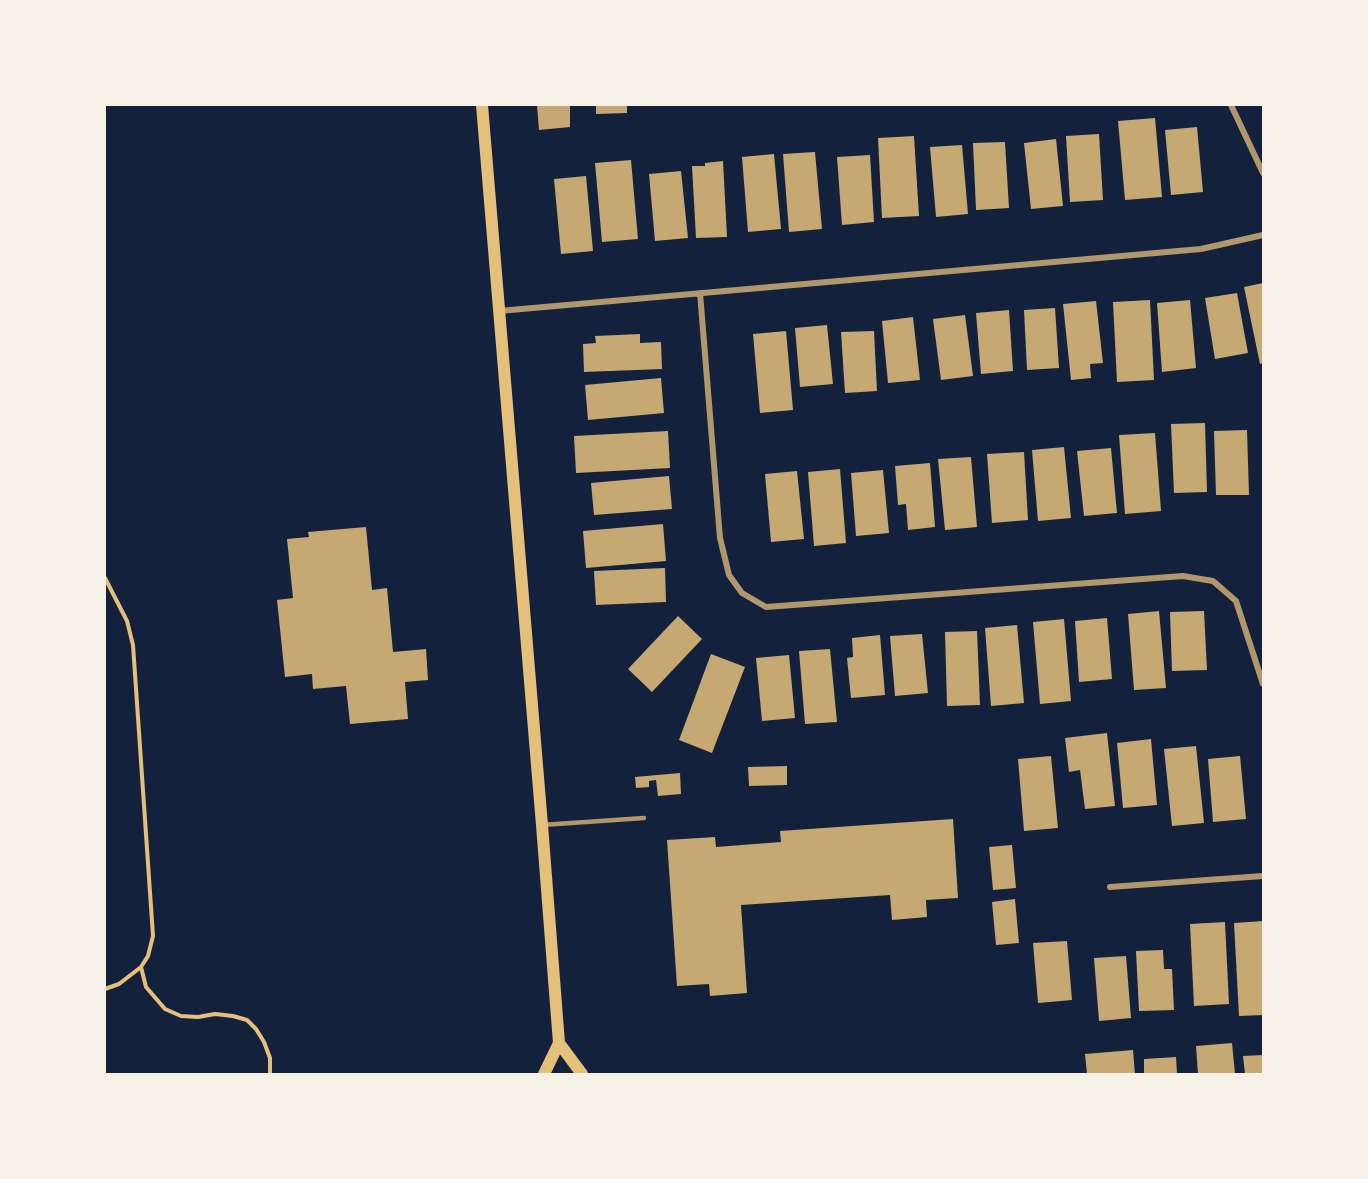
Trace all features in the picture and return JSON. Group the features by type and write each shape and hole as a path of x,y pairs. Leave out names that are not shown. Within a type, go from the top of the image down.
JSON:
{"main road":[{"path":"482,105 559,1043 544,1074"},
{"path":"559,1043 582,1074"}],"street":[{"path":"1231,105 1263,172"},
{"path":"499,311 1201,249 1263,235"},
{"path":"700,293 720,538 729,575 741,593 766,607 1184,576 1213,581 1236,601 1263,684"},
{"path":"1110,887 1263,876"}],"lane":[{"path":"542,825 644,818"}],"path":[{"path":"105,578 107,587 127,621 133,645 153,936 148,956 141,966 118,984 105,989"},
{"path":"141,966 146,987 165,1009 181,1016 198,1017 215,1014 247,1020 264,1042 270,1058 270,1074"}],"building":[{"path":"537,105 570,105 570,127 539,130"},
{"path":"596,105 627,105 627,113 596,114"},
{"path":"1155,118 1162,197 1125,200 1118,121"},
{"path":"1197,127 1203,192 1171,195 1165,130"},
{"path":"1099,134 1103,200 1070,202 1066,136"},
{"path":"914,136 919,216 882,218 878,138"},
{"path":"1056,139 1063,206 1031,209 1024,143"},
{"path":"1005,142 1009,208 976,210 973,143"},
{"path":"962,145 968,214 936,217 930,147"},
{"path":"815,152 822,229 789,232 783,154"},
{"path":"774,154 781,229 748,232 742,157"},
{"path":"870,155 874,222 842,225 837,157"},
{"path":"631,160 638,239 602,242 595,163"},
{"path":"723,161 727,237 696,238 692,166 705,166 705,163"},
{"path":"681,171 688,238 655,241 649,174"},
{"path":"586,176 593,251 561,254 554,179"},
{"path":"1263,283 1263,363 1260,364 1244,287"},
{"path":"1237,293 1248,353 1215,359 1205,298"},
{"path":"1150,300 1154,380 1117,382 1113,302"},
{"path":"1190,300 1196,368 1162,372 1157,303"},
{"path":"1096,301 1103,363 1090,364 1091,378 1071,380 1063,304"},
{"path":"1055,308 1059,368 1027,370 1024,310"},
{"path":"1009,310 1013,371 981,374 976,313"},
{"path":"965,315 973,376 941,380 933,319"},
{"path":"913,317 920,380 888,383 882,321"},
{"path":"827,325 833,384 800,387 795,328"},
{"path":"786,331 793,410 760,413 753,334"},
{"path":"874,331 877,391 845,393 841,332"},
{"path":"640,334 640,343 661,342 662,369 584,372 583,344 596,343 595,336"},
{"path":"661,378 664,413 588,420 585,385"},
{"path":"1205,423 1207,492 1174,493 1171,424"},
{"path":"1247,430 1249,495 1216,495 1214,431"},
{"path":"668,431 670,468 576,473 574,436"},
{"path":"1155,433 1161,511 1125,514 1119,435"},
{"path":"1064,447 1071,518 1038,521 1032,450"},
{"path":"1111,448 1117,513 1084,516 1077,451"},
{"path":"1024,452 1028,520 992,523 987,454"},
{"path":"971,457 977,527 945,530 938,459"},
{"path":"930,463 935,527 908,530 906,504 898,505 895,466"},
{"path":"840,469 846,543 814,546 808,472"},
{"path":"883,470 889,533 856,536 851,473"},
{"path":"797,471 804,539 771,542 765,474"},
{"path":"669,476 672,509 594,515 591,483"},
{"path":"663,524 666,561 586,568 583,531"},
{"path":"366,527 372,590 387,588 393,652 426,649 428,680 405,682 408,719 350,724 346,686 313,689 312,674 285,677 277,600 293,598 287,539 309,537 308,532"},
{"path":"665,568 666,602 596,605 594,571"},
{"path":"1159,611 1166,688 1134,690 1128,614"},
{"path":"1204,611 1207,670 1172,671 1170,612"},
{"path":"678,616 702,639 652,692 628,669"},
{"path":"1107,618 1112,679 1079,682 1075,621"},
{"path":"1064,619 1071,701 1040,704 1033,622"},
{"path":"1017,625 1024,703 991,706 985,628"},
{"path":"977,631 980,705 947,706 945,632"},
{"path":"922,634 928,693 895,696 890,636"},
{"path":"880,635 885,695 851,698 847,658 853,657 852,638"},
{"path":"830,649 837,722 805,724 799,651"},
{"path":"711,654 745,667 712,753 679,740"},
{"path":"789,655 795,718 762,721 756,658"},
{"path":"1107,733 1115,806 1085,809 1080,770 1069,772 1065,738"},
{"path":"1151,739 1157,805 1123,808 1117,743"},
{"path":"1196,746 1204,823 1172,826 1164,749"},
{"path":"1051,756 1058,828 1024,831 1018,759"},
{"path":"1240,756 1246,819 1213,822 1208,759"},
{"path":"787,766 787,785 749,786 748,767"},
{"path":"680,773 681,794 658,796 656,780 649,781 649,787 636,788 635,777"},
{"path":"953,819 958,898 926,900 927,917 892,920 890,895 741,905 747,993 710,996 709,984 677,986 667,840 715,837 716,847 781,842 780,831"},
{"path":"1012,845 1016,888 993,890 989,847"},
{"path":"1015,899 1019,943 996,945 992,902"},
{"path":"1263,921 1263,1015 1239,1016 1234,923"},
{"path":"1225,922 1229,1004 1194,1006 1190,924"},
{"path":"1067,941 1072,1000 1038,1003 1033,943"},
{"path":"1163,950 1164,969 1172,969 1174,1010 1139,1011 1136,951"},
{"path":"1126,956 1131,1018 1099,1021 1094,958"},
{"path":"1232,1043 1235,1074 1198,1074 1196,1046"},
{"path":"1133,1050 1135,1074 1087,1074 1085,1054"},
{"path":"1263,1055 1263,1074 1245,1074 1243,1056"},
{"path":"1176,1057 1177,1074 1144,1074 1144,1059"}]}
